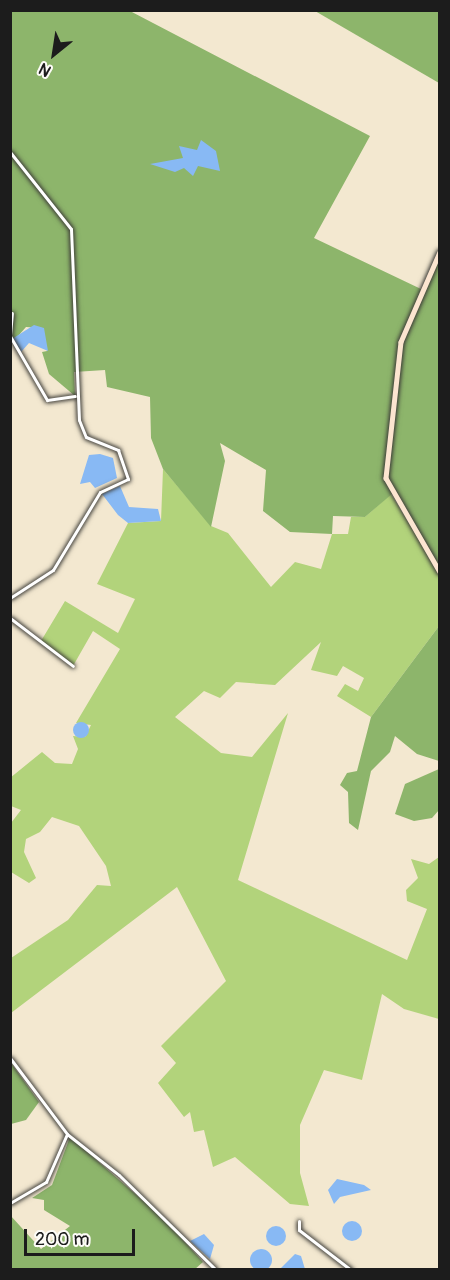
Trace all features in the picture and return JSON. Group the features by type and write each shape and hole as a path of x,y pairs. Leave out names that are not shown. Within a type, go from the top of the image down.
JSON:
{"main road":[{"path":"440,252 403,335 386,478 440,572"}],"street":[{"path":"10,152 72,232 75,396 83,432 118,450 128,479 100,492 52,570 10,598"},
{"path":"12,313 10,335 47,400 75,396"},
{"path":"10,618 74,666"},
{"path":"10,1058 67,1134 119,1175 216,1269"},
{"path":"10,1203 46,1182 67,1134"},
{"path":"299,1221 299,1230 351,1269"}],"green space":[{"path":"11,11 130,11 370,136 314,238 421,289 404,336 439,252 439,573 392,494 365,517 333,516 332,534 290,532 263,511 266,470 220,443 225,461 211,527 163,469 151,438 150,397 107,387 105,370 74,372 75,396 49,374 42,352 47,351 43,328 26,327 11,344"},
{"path":"315,11 439,11 439,83"},
{"path":"163,469 211,526 228,533 271,587 295,562 321,569 332,534 348,534 351,517 365,517 391,494 439,572 439,626 371,717 337,696 345,684 358,691 364,678 343,666 337,676 311,670 321,642 275,685 236,682 220,698 204,691 175,717 221,753 252,757 288,713 238,880 407,960 427,909 407,901 406,890 418,878 411,859 429,864 439,857 439,1019 404,1009 382,994 362,1080 324,1070 300,1125 300,1173 309,1206 290,1204 235,1157 213,1167 204,1130 194,1132 190,1112 184,1117 158,1083 176,1063 161,1046 226,981 177,887 11,1013 11,958 68,920 97,885 111,886 106,866 79,826 52,817 40,832 26,839 24,852 36,878 29,883 11,872 11,823 21,810 11,806 10,778 42,752 55,763 72,764 78,749 73,736 85,737 91,725 76,723 120,649 93,631 73,666 41,641 65,601 118,633 135,599 97,584 128,523 161,521"},
{"path":"439,626 439,761 417,754 395,736 390,752 371,771 358,830 349,823 348,792 340,785 347,773 357,771 371,717"},
{"path":"439,769 439,810 432,818 414,821 395,814 405,784"},
{"path":"11,1063 39,1102 26,1120 11,1124"},
{"path":"70,1137 164,1219 203,1262 194,1270 11,1269 10,1215 41,1249 70,1226 44,1210 44,1200 32,1198 52,1185"}],"water":[{"path":"201,140 216,151 220,171 198,166 193,176 184,168 175,172 150,164 183,158 179,146 197,150"},
{"path":"34,325 44,328 48,351 29,343 21,352 12,339"},
{"path":"100,454 113,458 117,478 95,488 90,482 80,484 89,455"},
{"path":"120,486 129,507 158,509 161,521 128,523 118,515 102,494"},
{"path":"81,722 89,730 81,738 73,730"},
{"path":"337,1179 364,1185 371,1190 340,1197 334,1204 328,1190"},
{"path":"352,1221 359,1224 362,1231 359,1238 352,1241 345,1238 342,1231 345,1224"},
{"path":"276,1226 283,1229 286,1236 283,1243 276,1246 269,1243 266,1236 269,1229"},
{"path":"204,1234 214,1245 210,1259 190,1241"},
{"path":"261,1249 269,1252 272,1260 269,1268 261,1271 253,1268 250,1260 253,1252"},
{"path":"295,1254 301,1256 305,1269 280,1269"}]}
